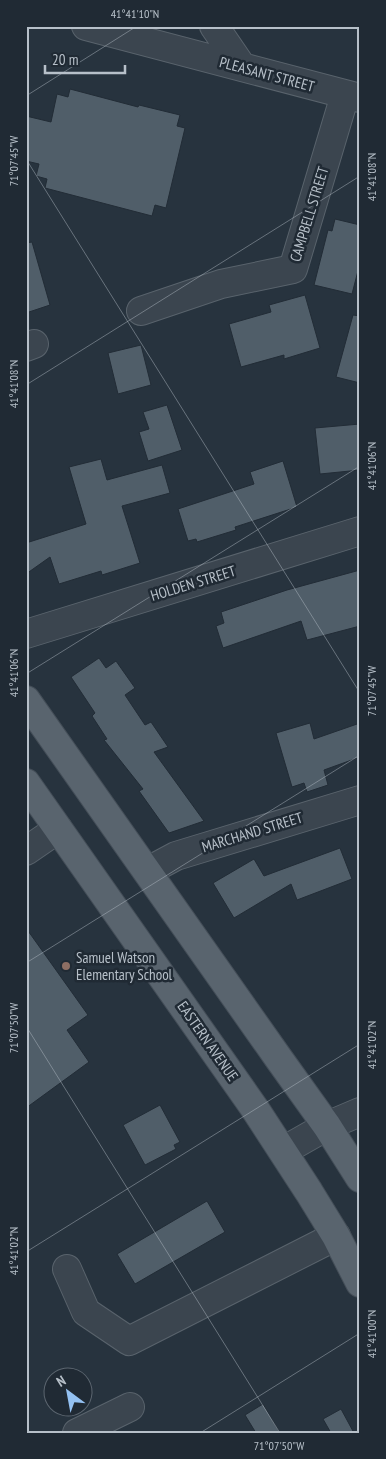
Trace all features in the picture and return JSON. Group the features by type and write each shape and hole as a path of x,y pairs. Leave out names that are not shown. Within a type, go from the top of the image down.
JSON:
{"main road":[{"path":"26,700 148,871 326,1126 360,1178"},
{"name":"EASTERN AVENUE","path":"26,783 239,1085 336,1236 360,1283"}],"street":[{"name":"PLEASANT STREET","path":"86,26 353,96"},
{"path":"214,26 242,67"},
{"name":"CAMPBELL STREET","path":"141,311 221,284 292,269 353,96"},
{"name":"HOLDEN STREET","path":"26,634 360,531"},
{"name":"MARCHAND STREET","path":"148,871 184,853 360,800"},
{"path":"26,851 58,829"},
{"path":"283,1151 326,1126 360,1112"},
{"path":"67,1269 86,1312 129,1341 336,1236"},
{"path":"77,1433 130,1407"}],"building":[{"path":"70,89 138,107 139,105 180,115 177,126 185,128 166,208 155,205 152,216 45,188 47,179 36,176 39,164 26,161 26,116 51,122 57,94 68,97"},
{"path":"335,219 360,225 360,263 352,294 314,285 328,230 332,231"},
{"path":"32,242 50,305 26,313 26,243"},
{"path":"305,295 320,348 284,359 284,355 241,367 229,324 271,312 269,305"},
{"path":"353,315 360,316 360,383 336,377"},
{"path":"141,345 151,385 118,394 108,353"},
{"path":"167,405 182,450 148,461 139,432 149,429 143,412"},
{"path":"360,424 360,470 320,474 315,428"},
{"path":"101,459 107,480 162,465 170,493 122,506 140,563 102,575 101,571 59,584 50,557 26,574 26,543 86,524 69,467"},
{"path":"283,461 297,507 235,527 236,530 197,542 196,539 188,541 178,509 254,484 250,472"},
{"path":"360,570 360,626 307,640 301,621 223,648 216,626 224,623 221,612 287,590"},
{"path":"99,658 106,668 116,661 135,688 125,695 145,725 151,722 168,747 154,752 204,821 169,833 139,791 143,789 104,740 107,739 92,716 95,713 71,677"},
{"path":"310,723 314,739 360,723 360,757 324,770 328,785 307,792 304,783 292,787 276,733"},
{"path":"340,848 352,879 297,900 291,884 234,918 213,883 254,859 264,876"},
{"path":"26,928 88,1015 67,1030 89,1062 26,1108"},
{"path":"160,1105 180,1142 174,1145 176,1149 145,1165 123,1125"},
{"path":"207,1201 225,1232 135,1284 117,1254"},
{"path":"263,1404 280,1433 256,1433 245,1415"},
{"path":"341,1409 354,1433 331,1433 323,1419"}],"place":[{"name":"Samuel Watson Elementary School","path":"66,966"}]}
